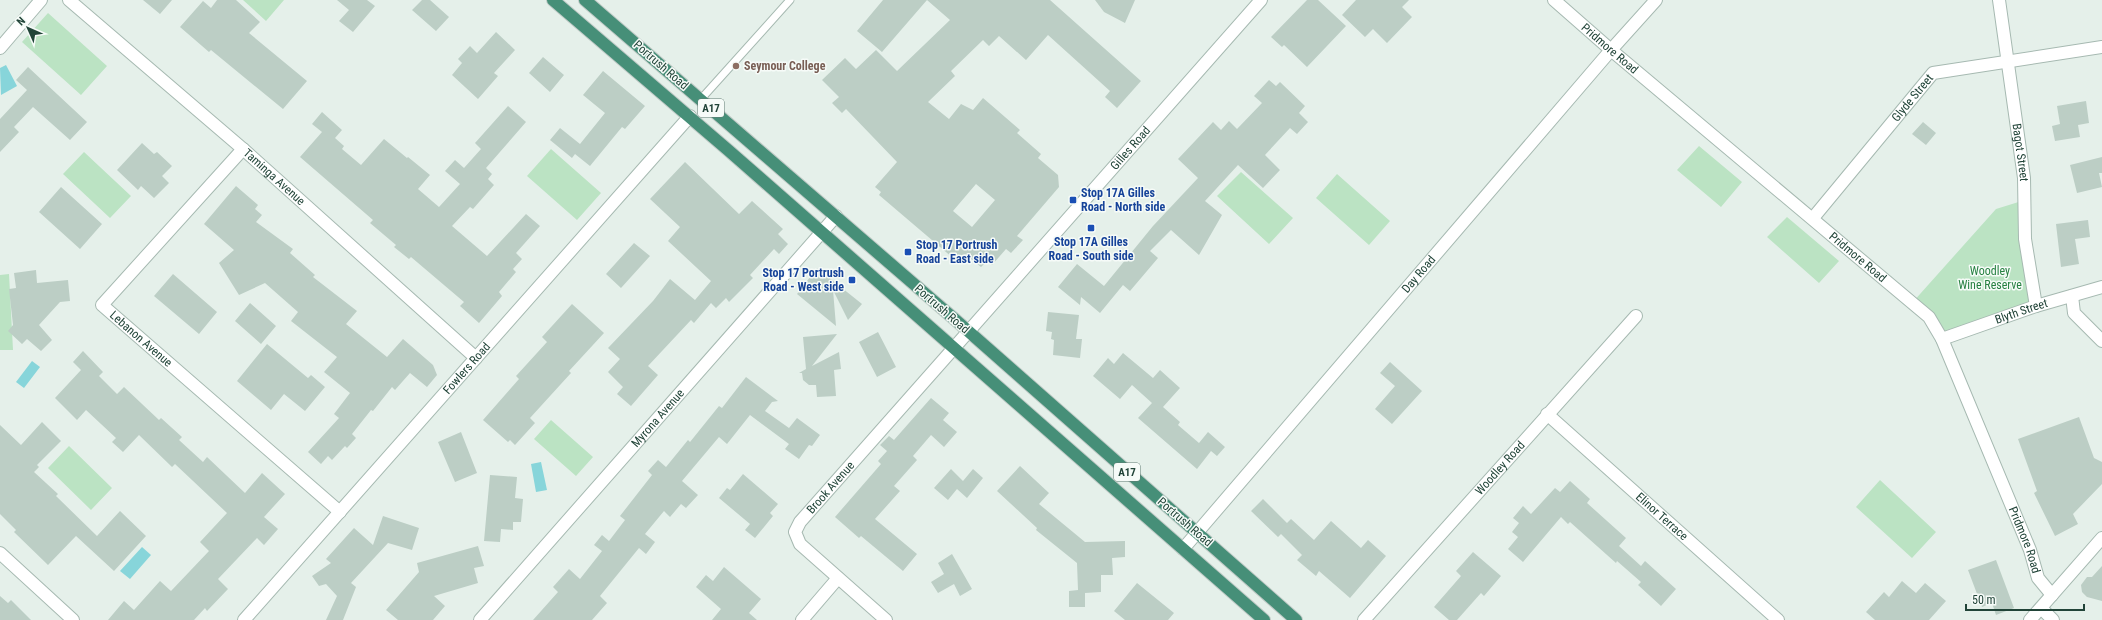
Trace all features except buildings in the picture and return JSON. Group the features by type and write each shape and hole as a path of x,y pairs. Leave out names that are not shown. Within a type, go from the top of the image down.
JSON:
{"highway":[{"name":"Portrush Road","path":"553,0 690,116 953,349 1264,620"},
{"name":"Portrush Road","path":"585,0 836,216 1296,620"}],"street":[{"path":"0,48 42,0"},
{"name":"Taminga Avenue","path":"69,0 243,149 476,358"},
{"name":"Gilles Road","path":"953,349 1260,0"},
{"name":"Pridmore Road","path":"1554,0 1611,50 1813,218 1929,317 1942,339 2030,550 2038,578 2052,595"},
{"name":"Day Road","path":"1183,549 1611,50 1656,0"},
{"name":"Bagot Street","path":"1999,0 2024,178 2025,239 2036,306"},
{"name":"Glyde Street","path":"1813,218 1933,73 2102,47"},
{"name":"Fowlers Road","path":"244,620 690,116"},
{"name":"Lebanon Avenue","path":"243,149 102,305 340,512"},
{"name":"Myrona Avenue","path":"480,620 836,216"},
{"name":"Blyth Street","path":"1942,339 2036,306 2102,287"},
{"path":"2072,296 2074,313 2102,341"},
{"name":"Woodley Road","path":"1364,620 1636,316"},
{"name":"Brook Avenue","path":"886,620 800,544 795,532 800,522 953,349"},
{"name":"Elinor Terrace","path":"1547,414 1778,620"},
{"path":"2030,620 2102,538"},
{"path":"0,553 73,620"},
{"path":"802,620 838,578"},
{"path":"2041,608 2053,620"}],"lane":[{"path":"701,99 790,0"}],"green space":[{"path":"243,0 284,0 266,21"},
{"path":"48,13 107,66 81,95 22,42"},
{"path":"1699,146 1742,182 1721,207 1677,170"},
{"path":"551,149 601,193 577,220 527,176"},
{"path":"84,152 131,196 110,218 63,174"},
{"path":"1241,172 1293,218 1269,244 1217,196"},
{"path":"1337,174 1390,221 1369,245 1316,198"},
{"name":"Woodley Wine Reserve","path":"2025,200 2036,306 1942,339 1912,303 1996,209"},
{"path":"1787,217 1839,261 1819,283 1767,237"},
{"path":"9,274 13,350 0,350 0,275"},
{"path":"551,420 593,457 576,476 534,439"},
{"path":"69,446 112,488 91,510 48,468"},
{"path":"1880,480 1936,532 1912,558 1856,507"}],"water":[{"path":"6,65 17,86 1,95 0,68"},
{"path":"32,361 40,367 24,388 16,382"},
{"path":"541,462 547,490 536,492 531,464"},
{"path":"142,547 151,555 130,579 120,571"}],"place":[{"name":"Seymour College","path":"736,66"},
{"name":"Stop 17A Gilles Road - North side","path":"1073,200"},
{"name":"Stop 17A Gilles Road - South side","path":"1091,228"},
{"name":"Stop 17 Portrush Road - East side","path":"908,252"},
{"name":"Stop 17 Portrush Road - West side","path":"852,280"}]}
